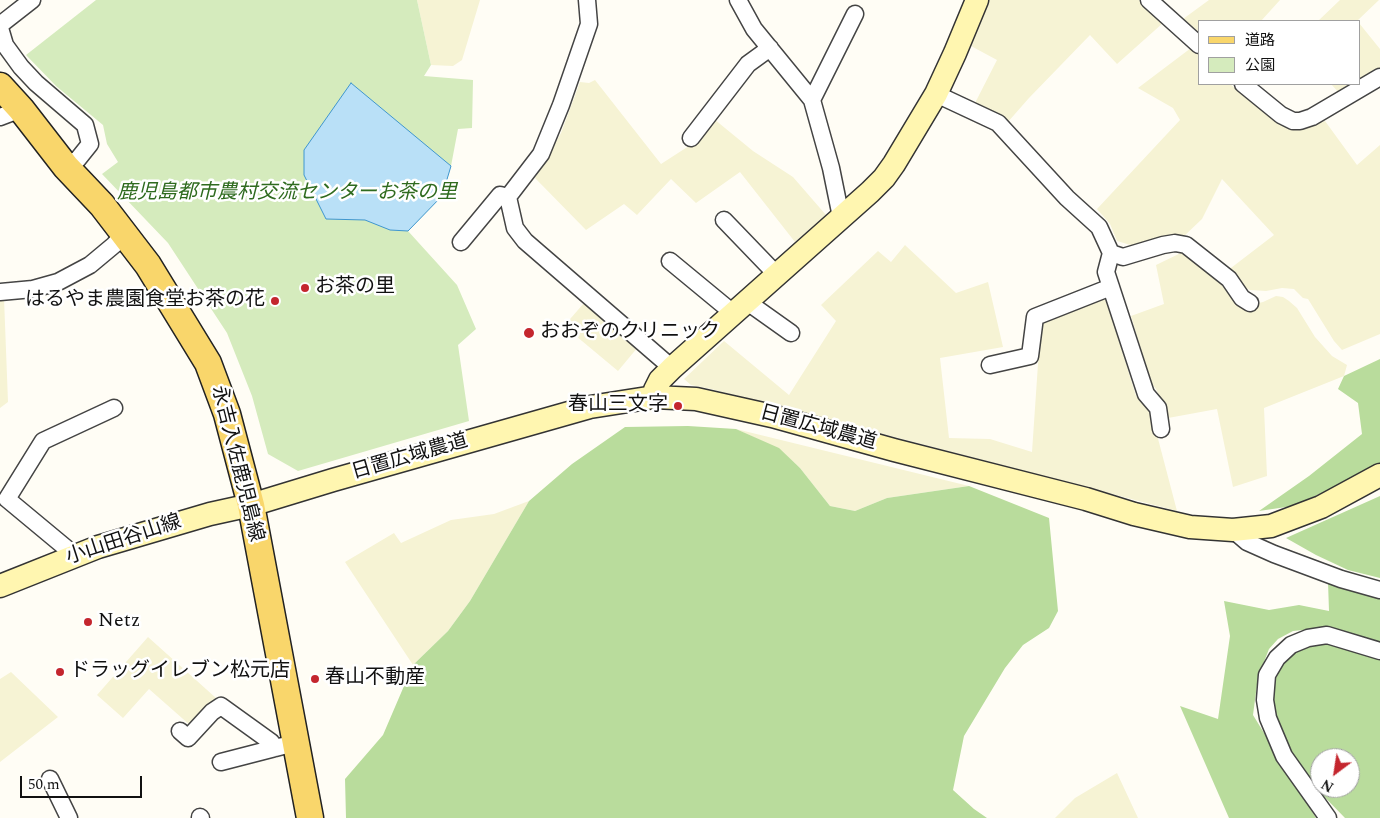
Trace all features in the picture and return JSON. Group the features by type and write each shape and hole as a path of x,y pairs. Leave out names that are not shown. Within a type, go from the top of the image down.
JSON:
{"main road":[{"name":"永吉入佐鹿児島線","path":"0,86 11,113 102,205 148,265 208,364 227,414 251,505 285,746 310,818"}],"street":[{"path":"32,0 0,27 5,45 21,68 85,125 90,144 78,159 66,167"},
{"path":"508,197 541,154 551,130 589,24 587,0"},
{"path":"738,0 754,30 812,100 842,217"},
{"path":"654,397 660,380 672,368 870,192 894,164 936,94 956,53 977,0"},
{"path":"1149,0 1198,44"},
{"path":"812,100 855,14"},
{"path":"692,138 748,64 770,48"},
{"path":"1244,85 1281,115 1300,122 1312,117 1380,77"},
{"path":"936,94 998,123 1067,198 1099,227 1111,253 1106,272 1146,394 1158,408 1160,429"},
{"path":"461,242 500,195 508,197"},
{"path":"508,197 515,228 525,241 672,368"},
{"path":"724,220 776,274"},
{"path":"0,292 34,289 58,282 90,265 124,234"},
{"path":"1111,253 1123,257 1164,244 1186,245 1229,279 1242,298 1250,303"},
{"path":"670,261 740,307 791,333"},
{"path":"990,365 1030,356 1035,317 1111,287"},
{"name":"日置広域農道","path":"251,505 590,407 654,397 696,399 772,416 894,450 1086,499 1134,514 1190,527 1233,530 1271,526 1321,507 1380,475"},
{"path":"65,560 66,548 7,499 43,441 114,408"},
{"name":"小山田谷山線","path":"0,586 98,547 210,514 251,505"},
{"path":"1233,530 1248,542 1274,554 1341,579 1380,590"},
{"path":"1328,818 1284,756 1268,718 1264,700 1267,675 1277,658 1290,645 1308,638 1327,635 1380,651"},
{"path":"180,731 188,738 212,712 221,706 271,742 285,746"},
{"path":"221,762 285,746"},
{"path":"50,779 69,818"}],"shaded area":[{"path":"417,0 480,0 462,60 453,66 431,65"},
{"path":"988,0 1139,0 1163,23 1117,64 1090,35 1007,123 974,105 997,60 971,46"},
{"path":"1209,0 1280,0 1262,20 1198,20 1198,31 1183,19"},
{"path":"1340,0 1379,0 1358,20 1319,20"},
{"path":"1360,24 1380,49 1380,71 1360,83"},
{"path":"1191,48 1198,54 1198,85 1231,85 1278,124 1298,129 1325,121 1357,165 1380,145 1380,334 1342,350 1334,341 1308,299 1303,298 1294,289 1282,288 1266,291 1250,290 1242,286 1227,271 1274,235 1222,179 1202,219 1182,238 1134,246 1117,241 1110,224 1097,209 1180,120 1173,108 1138,88"},
{"path":"595,80 661,164 692,144 714,119 753,151 793,177 826,215 795,242 740,172 696,203 671,179 637,215 624,204 586,230 535,178 561,133 580,82 589,83"},
{"path":"1332,85 1357,85 1341,95"},
{"path":"905,245 956,293 988,282 1003,347 940,358 949,438 990,439 1032,452 1041,320 1106,299 1136,396 1151,412 1177,511 691,385 684,379 724,341 789,395 836,321 821,305 878,251 891,262"},
{"path":"1187,250 1229,288 1240,307 1263,302 1276,296 1283,297 1289,301 1297,308 1315,337 1332,356 1347,365 1344,376 1264,408 1267,476 1233,487 1217,409 1168,418 1156,389 1151,383 1131,316 1164,304 1156,265"},
{"path":"4,298 8,402 0,408 0,299"},
{"path":"584,303 638,347 618,371 564,326"},
{"path":"736,429 969,486 887,498 855,511 830,506 800,468 779,449"},
{"path":"529,501 470,601 448,631 413,665 345,562 394,533 401,543 451,520 494,514"},
{"path":"148,637 216,698 191,726 149,689 123,718 97,695"},
{"path":"11,672 58,717 0,762 0,679"},
{"path":"1117,773 1138,818 1055,818 1075,798"}],"green space":[{"name":"鹿児島都市農村交流センターお茶の里","path":"96,0 417,0 431,65 424,76 473,80 472,128 458,129 451,166 442,196 408,231 457,285 476,329 458,345 469,421 298,471 268,454 252,396 227,333 168,243 102,174 118,162 107,144 103,125 56,86 26,55"},
{"path":"1380,359 1380,464 1293,506 1259,511 1309,476 1362,434 1358,403 1338,389 1344,376"},
{"path":"688,426 736,429 779,448 800,468 830,506 855,511 887,498 969,486 1049,518 1058,611 1049,628 1023,645 1005,668 964,736 953,790 987,818 346,818 345,779 383,735 413,665 448,631 470,601 529,501 572,464 625,427"},
{"path":"1380,496 1380,578 1348,570 1286,538"},
{"path":"1328,582 1380,599 1380,643 1322,628 1293,631 1278,639 1269,649 1258,677 1253,715 1316,818 1229,818 1180,706 1218,719 1230,636 1224,601 1269,610 1299,605 1329,611"},
{"path":"1327,642 1380,657 1380,818 1345,818 1326,798 1360,798 1360,748 1310,748 1310,782 1292,754 1275,717 1272,690 1279,669 1291,654 1308,644"}],"water":[{"path":"351,83 451,166 442,196 408,231 390,230 365,220 326,219 304,175 304,150"}],"place":[{"name":"お茶の里","path":"305,288"},
{"name":"はるやま農園食堂お茶の花","path":"275,301"},
{"name":"おおぞのクリニック","path":"529,333"},
{"name":"春山三文字","path":"678,406"},
{"name":"Netz","path":"88,622"},
{"name":"ドラッグイレブン松元店","path":"60,672"},
{"name":"春山不動産","path":"315,679"}]}
